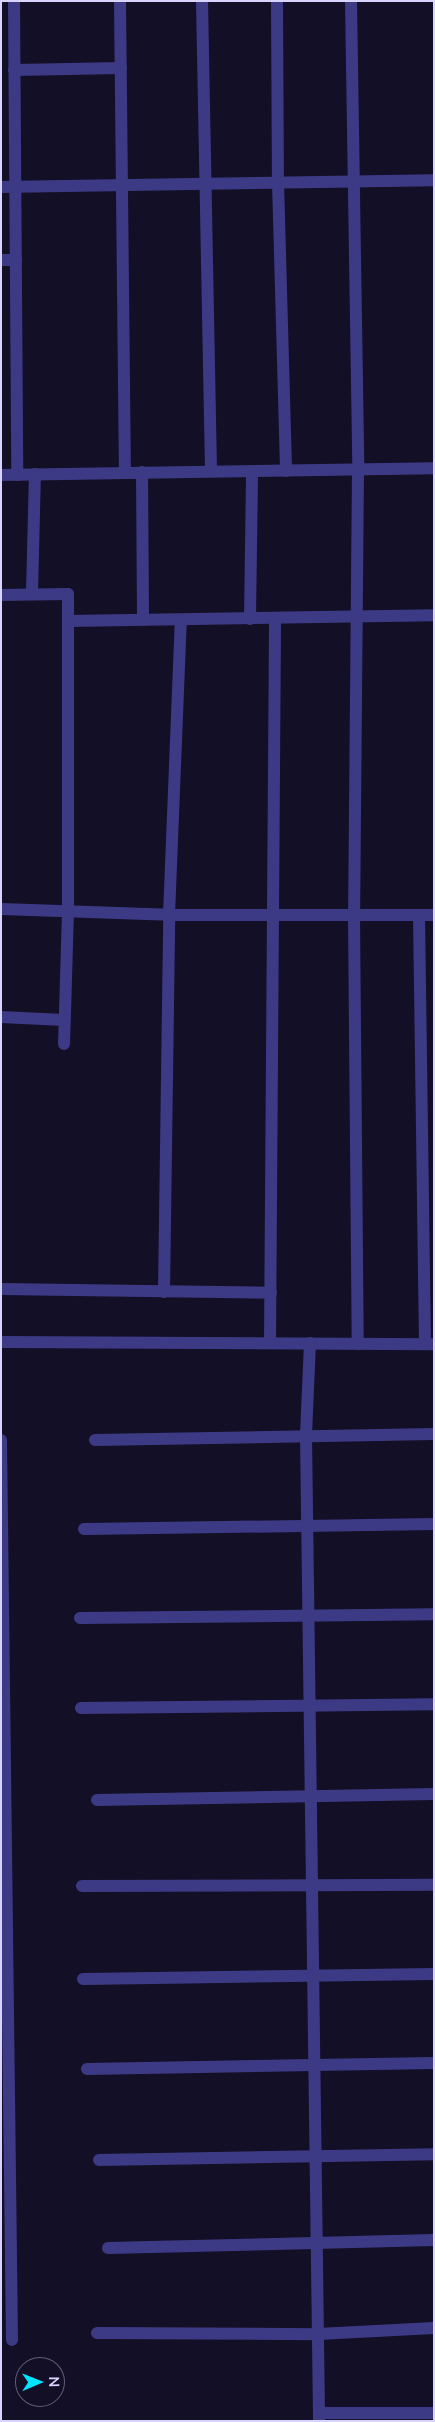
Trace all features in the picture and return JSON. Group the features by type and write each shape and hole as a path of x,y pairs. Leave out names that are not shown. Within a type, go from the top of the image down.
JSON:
{"street":[{"path":"14,1 17,475"},
{"path":"120,1 125,472"},
{"path":"202,1 211,471"},
{"path":"277,1 278,182 286,471"},
{"path":"351,1 358,469 354,915 358,1344"},
{"path":"14,70 121,68"},
{"path":"1,187 434,180"},
{"path":"1,260 16,260"},
{"path":"1,475 434,468"},
{"path":"250,619 252,471"},
{"path":"142,472 144,620"},
{"path":"32,594 35,474"},
{"path":"1,595 68,594 68,911 64,1044"},
{"path":"68,621 434,615"},
{"path":"270,1343 276,618"},
{"path":"164,1292 169,915 181,620"},
{"path":"1,908 169,915 434,915"},
{"path":"1,1342 429,1344 429,1223 419,915"},
{"path":"1,1017 64,1020"},
{"path":"1,1289 271,1293"},
{"path":"310,1343 306,1434 319,2417 434,2413"},
{"path":"95,1440 306,1434 434,1434"},
{"path":"1,1440 5,2032 12,2340"},
{"path":"84,1529 434,1524"},
{"path":"80,1618 434,1614"},
{"path":"81,1708 434,1704"},
{"path":"97,1800 434,1794"},
{"path":"82,1886 434,1885"},
{"path":"83,1979 434,1974"},
{"path":"87,2068 314,2063 434,2063"},
{"path":"99,2160 315,2158 434,2154"},
{"path":"108,2248 434,2240"},
{"path":"98,2333 318,2334 434,2328"}]}
